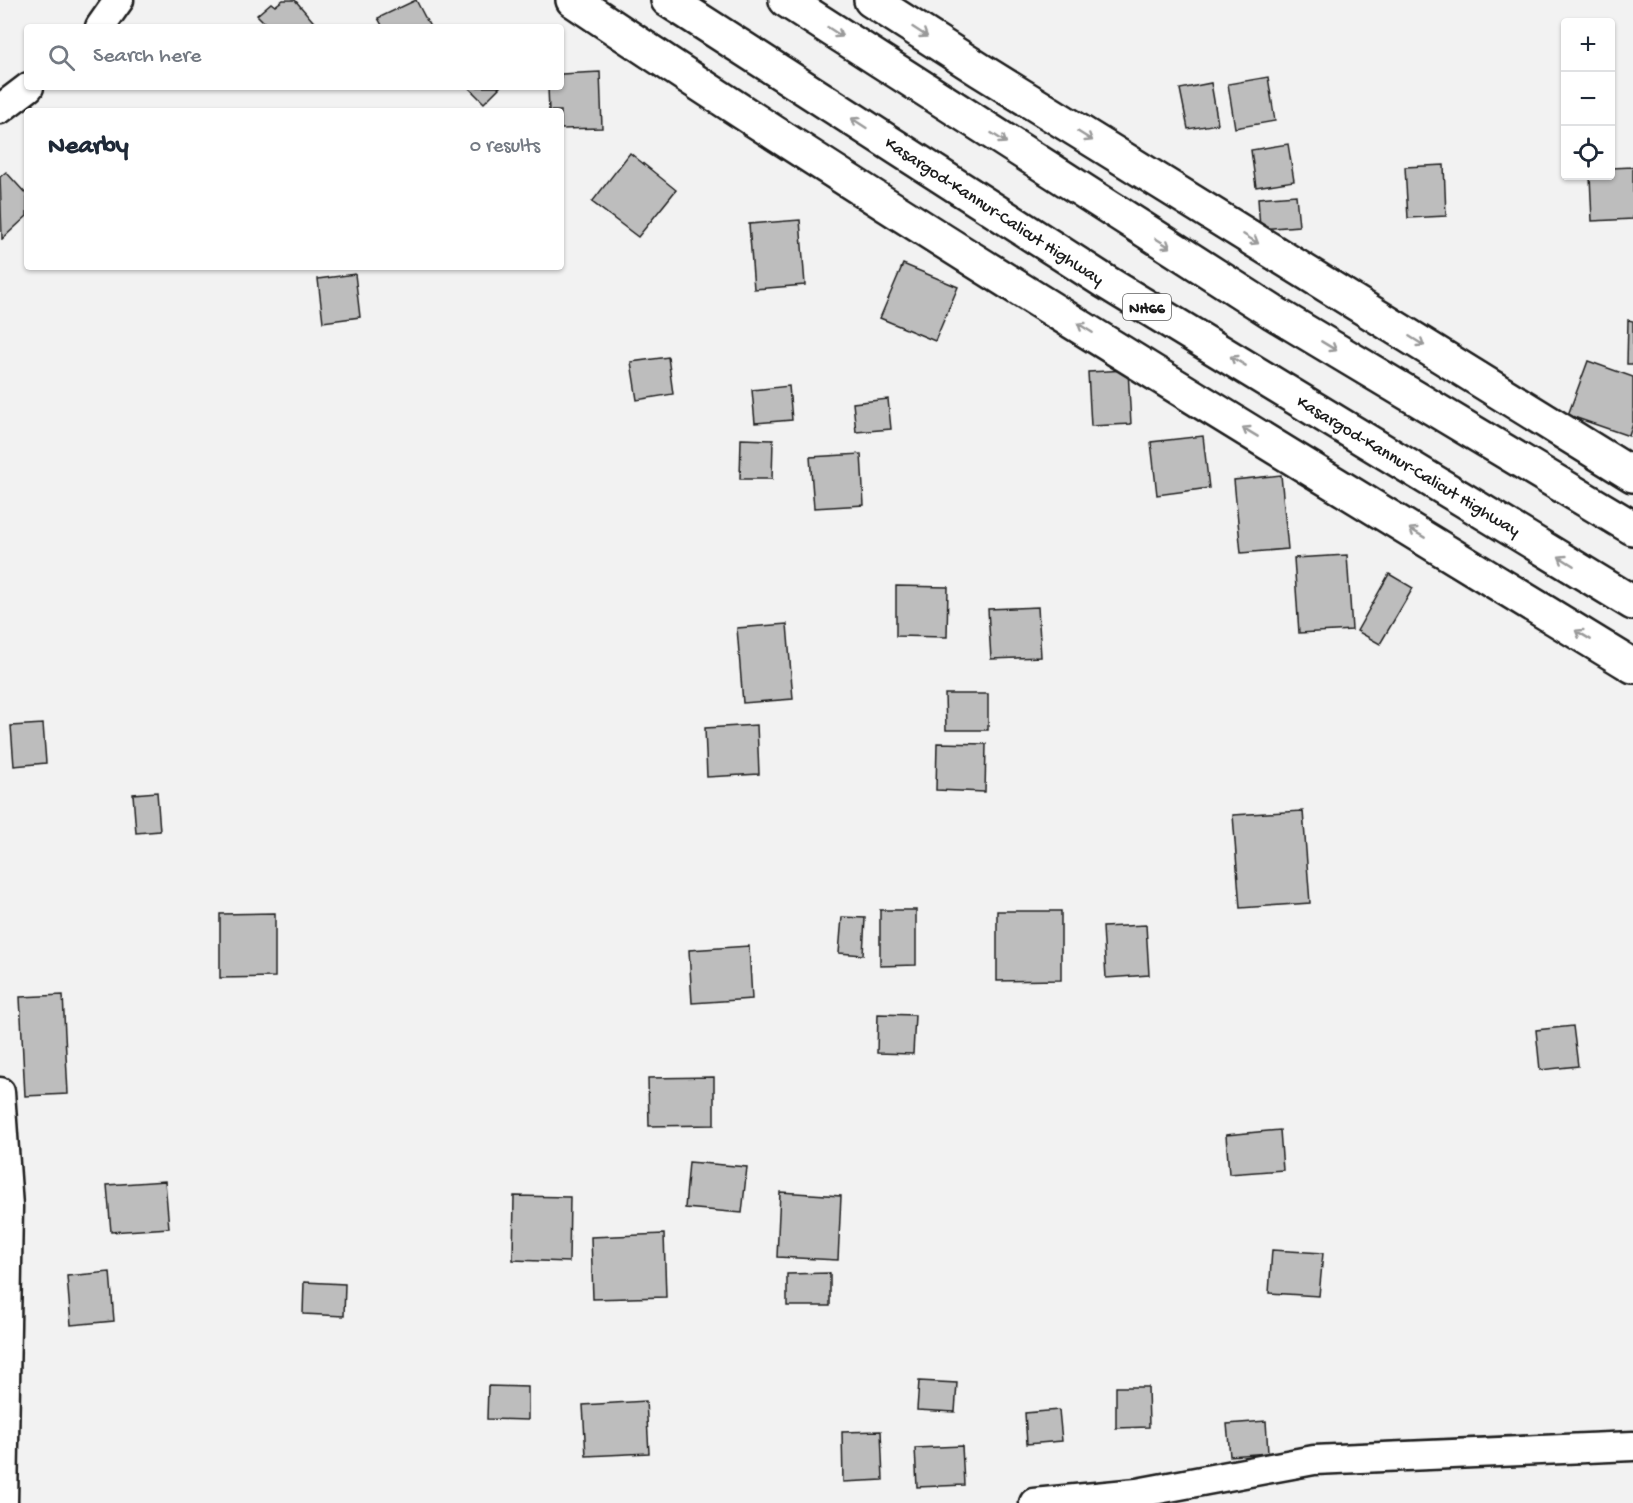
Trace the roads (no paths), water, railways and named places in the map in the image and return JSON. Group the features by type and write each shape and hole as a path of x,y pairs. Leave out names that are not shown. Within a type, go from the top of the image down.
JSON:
{"main road":[{"path":"573,0 736,109 1190,395 1633,666"},
{"name":"Kasargod-Kannur-Calicut Highway","path":"668,0 1104,281 1633,603"},
{"path":"786,0 1044,168 1274,313 1633,528"},
{"path":"871,0 1633,475"}],"street":[{"path":"102,24 119,0"},
{"path":"0,109 25,90"},
{"path":"0,1092 8,1207 3,1503"},
{"path":"1034,1503 1137,1493 1314,1460 1633,1446"}]}
